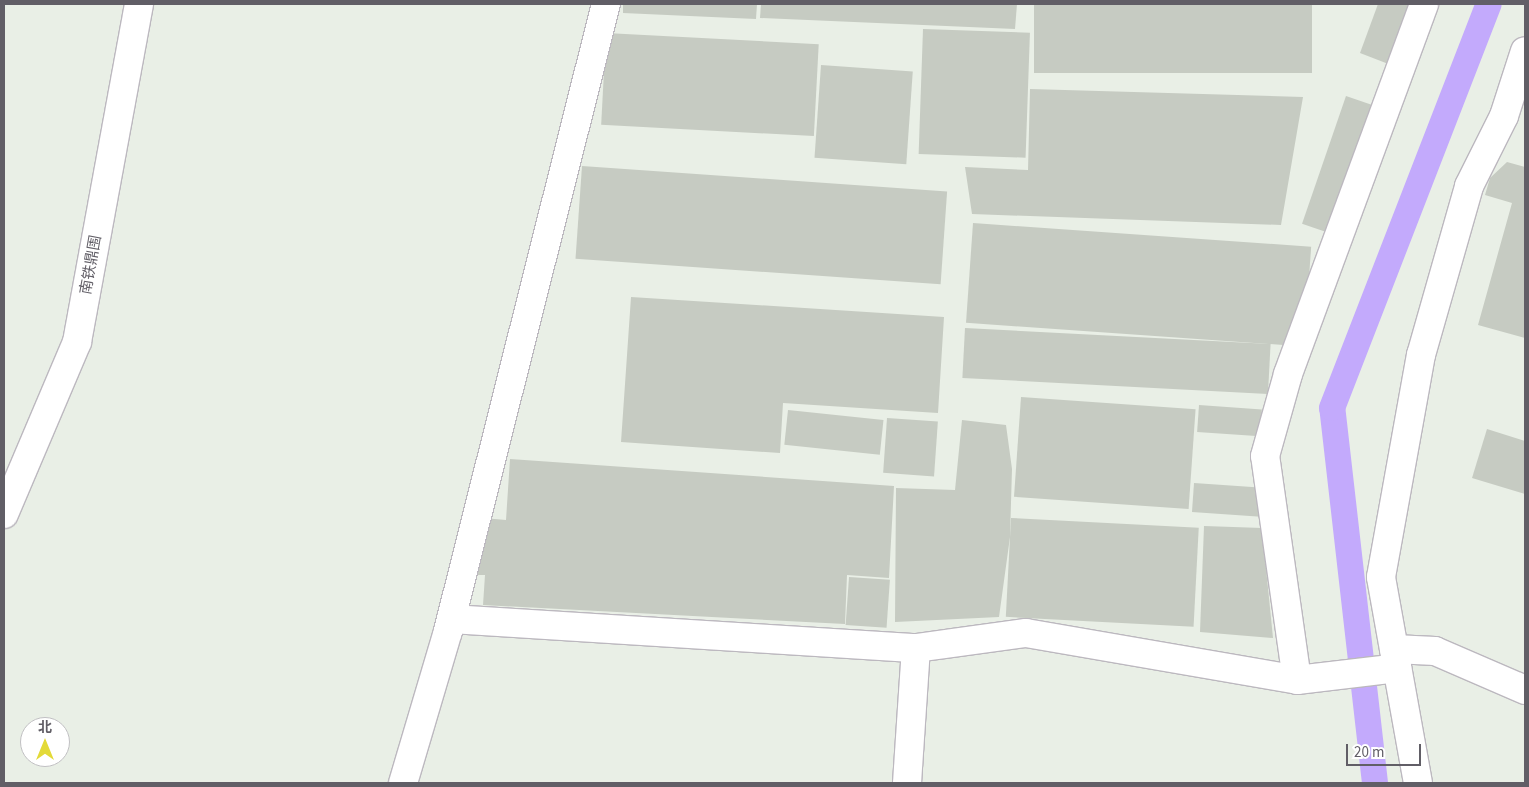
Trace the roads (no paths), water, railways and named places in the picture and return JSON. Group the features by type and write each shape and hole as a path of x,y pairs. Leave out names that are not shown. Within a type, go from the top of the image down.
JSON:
{"street":[{"name":"南铁鼎围","path":"4,514 77,342 139,4"},
{"path":"403,783 451,620 606,4"},
{"path":"1297,680 1266,456 1288,374 1424,4"},
{"path":"1418,783 1387,663 1381,577 1396,506 1420,355 1469,186 1504,116 1525,51"},
{"path":"451,620 916,648 1026,633 1297,680 1330,676 1435,650 1525,690"},
{"path":"907,783 916,648"}],"waterway":[{"path":"1375,783 1332,408 1489,4"}]}
